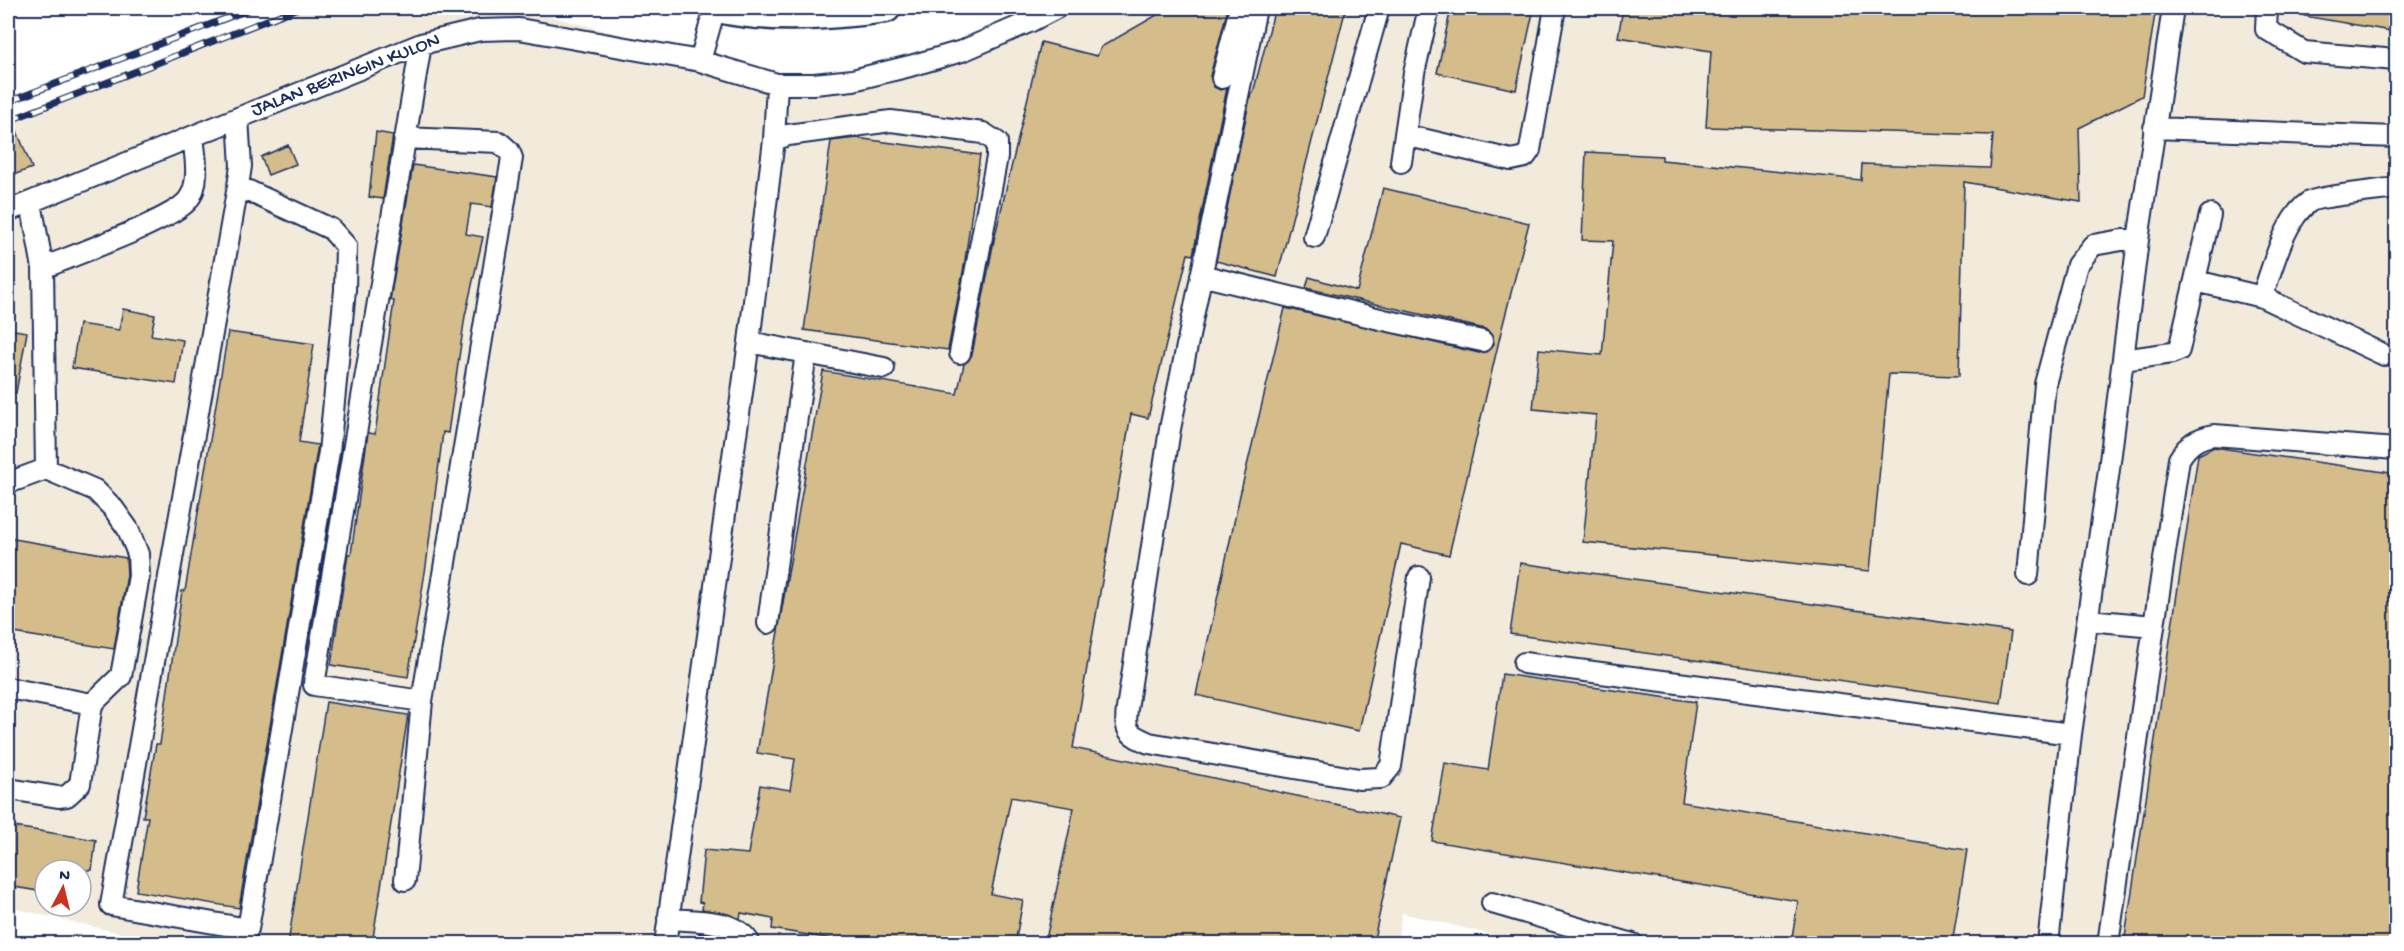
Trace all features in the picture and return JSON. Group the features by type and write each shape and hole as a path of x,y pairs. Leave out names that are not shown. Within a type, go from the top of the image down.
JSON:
{"highway":[{"path":"716,8 791,15 843,13 886,8"}],"street":[{"path":"700,61 716,8"},
{"name":"JALAN BERINGIN KULON","path":"8,212 421,44 480,30 519,28 700,61 777,84 814,84 853,80 962,51 1056,8"},
{"path":"1222,78 1240,8"},
{"path":"1256,8 1168,439 1125,723 1128,731 1149,743 1359,779 1381,778 1391,766 1419,577"},
{"path":"1314,237 1379,8"},
{"path":"1401,162 1414,73 1429,8"},
{"path":"1405,135 1511,160 1525,157 1530,150 1555,8"},
{"path":"2048,944 2072,734 2138,240 2173,8"},
{"path":"2267,8 2266,29 2304,52 2397,60"},
{"path":"421,44 314,685 422,701"},
{"path":"665,944 749,342 774,140 777,84"},
{"path":"238,118 241,166 238,186 111,905 248,928 328,452 345,290 346,246 331,229 238,186"},
{"path":"774,140 788,135 891,120 983,133 997,142 997,158 960,353"},
{"path":"2154,128 2397,137"},
{"path":"43,268 168,215 189,199 197,173 192,137"},
{"path":"404,138 499,142 512,158 422,701 405,880"},
{"path":"2262,297 2284,237 2296,215 2310,201 2397,188"},
{"path":"31,203 43,268 45,469"},
{"path":"2123,360 2179,350 2210,215"},
{"path":"2028,575 2045,384 2077,265 2093,245 2138,240"},
{"path":"1201,275 1384,320 1482,341"},
{"path":"2196,281 2262,297 2384,356"},
{"path":"749,342 884,368"},
{"path":"768,623 806,353"},
{"path":"2108,944 2179,459 2187,446 2200,437 2214,435 2397,449"},
{"path":"8,483 45,469 95,490 128,529 138,554 139,576 121,676 92,704 80,784 67,796 58,797 15,790"},
{"path":"2088,620 2154,626"},
{"path":"1524,663 2072,734"},
{"path":"8,687 92,704"},
{"path":"1492,903 1633,944"},
{"path":"668,919 725,925 745,933 750,944"}],"shaded area":[{"path":"303,8 519,8 649,42 785,93 1024,35 1077,8 2396,8 2396,943 1530,944 1402,913 1397,944 168,944 56,918 93,918 93,858 33,858 33,913 8,907 8,122"}],"building":[{"path":"1169,8 1228,8 1210,76 1214,87 1220,90 1227,88 1193,255 1188,254 1148,418 1131,414 1073,748 1400,818 1373,944 1045,944 1074,808 1011,797 991,894 1023,900 1015,944 863,944 772,929 773,919 741,913 740,919 702,909 703,903 699,902 704,850 748,854 760,785 790,790 795,759 757,753 823,371 957,394 964,364 972,355 994,240 1041,42 1097,56 1101,47"},
{"path":"1275,8 1346,8 1277,277 1216,261 1251,93 1253,93"},
{"path":"1451,8 1534,8 1516,90 1437,73"},
{"path":"1623,8 2156,8 2142,96 2079,128 2081,202 1964,182 1959,376 1889,374 1870,571 1583,542 1596,415 1533,409 1539,349 1602,355 1613,241 1582,240 1586,152 1662,156 1662,160 1861,180 1862,164 1990,168 1993,135 1706,127 1711,51 1618,37"},
{"path":"2305,8 2397,8 2397,32 2304,16"},
{"path":"8,109 32,168 8,177"},
{"path":"376,132 393,135 383,199 369,197"},
{"path":"856,138 980,155 964,267 948,350 804,330 831,141"},
{"path":"288,145 296,164 268,175 261,157"},
{"path":"413,165 497,177 492,207 471,204 466,234 483,237 465,316 448,433 443,432 426,566 408,677 331,665 348,554 351,554 368,433 375,434 394,301 390,300"},
{"path":"1383,188 1529,223 1449,555 1401,544 1359,731 1196,695 1240,495 1285,308 1479,353 1486,352 1494,344 1493,337 1485,329 1306,288 1309,277 1357,291"},
{"path":"123,309 155,315 151,335 183,340 176,384 72,368 79,324 119,330"},
{"path":"8,329 27,332 16,393 8,392"},
{"path":"228,332 314,344 299,442 318,445 239,908 136,891 148,817 143,817 156,744 160,744 182,591 185,591"},
{"path":"2214,447 2397,474 2397,944 2124,944 2198,455"},
{"path":"8,538 126,558 127,575 114,649 8,632"},
{"path":"1520,563 2011,632 2001,703 1510,634"},
{"path":"1502,674 1696,702 1682,802 1967,850 1952,944 1791,944 1798,901 1432,841 1445,763 1488,770"},
{"path":"326,702 408,715 372,944 288,944"},
{"path":"8,826 96,840 93,862 93,858 33,858 33,890 8,886"},
{"path":"699,933 721,937 734,944 697,944"}],"railway":[{"path":"8,102 253,8"},
{"path":"8,121 298,8"}]}
